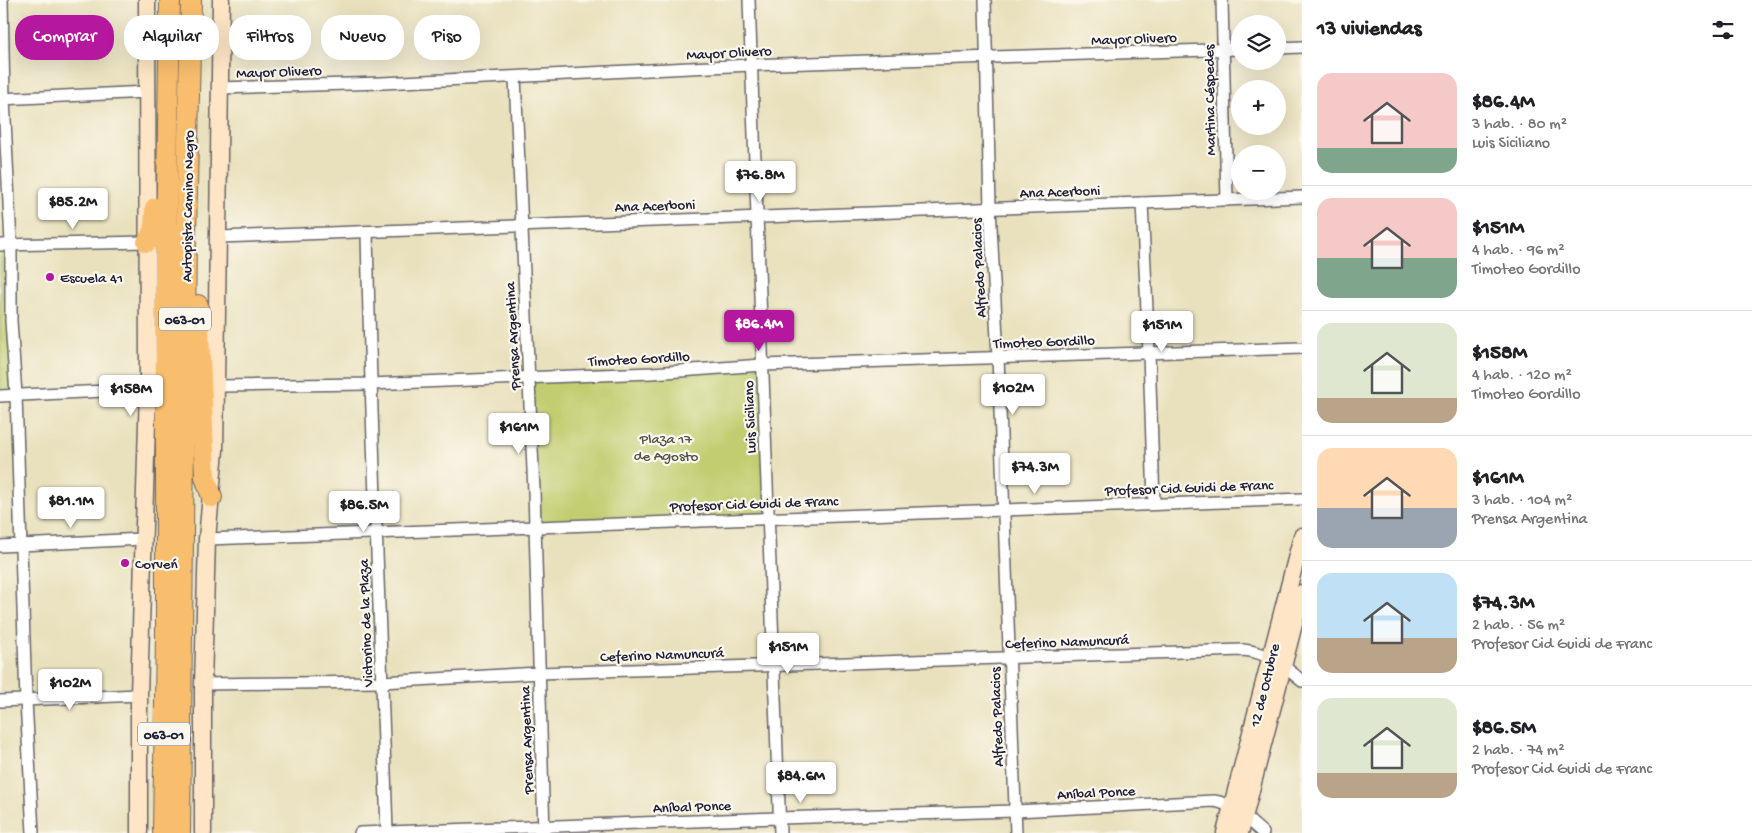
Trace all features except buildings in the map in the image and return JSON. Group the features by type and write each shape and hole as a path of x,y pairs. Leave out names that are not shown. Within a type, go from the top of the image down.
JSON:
{"highway":[{"name":"Autopista Camino Negro","path":"163,833 166,635 166,250 170,0"},
{"name":"Autopista Camino Negro","path":"180,833 186,234 191,0"},
{"path":"147,242 154,230 158,144 168,100"},
{"path":"186,234 198,304 205,477 212,497"}],"street":[{"path":"2,0 5,244 16,395 26,700 33,833"},
{"path":"139,833 143,539 148,389 147,0"},
{"path":"203,833 203,684 207,539 215,450 221,0"},
{"name":"Luis Siciliano","path":"749,0 780,833"},
{"name":"Alfredo Palacios","path":"984,0 990,208 998,357 1016,833"},
{"name":"Martina Céspedes","path":"1222,0 1227,200"},
{"path":"1286,48 1302,47"},
{"name":"Mayor Olivero","path":"219,88 515,77 751,65 1231,50"},
{"name":"Prensa Argentina","path":"515,77 535,526 544,830"},
{"path":"2,99 148,92"},
{"name":"Ana Acerboni","path":"218,237 1302,197"},
{"path":"1142,203 1154,504"},
{"name":"Victorino de la Plaza","path":"367,232 370,384 387,832"},
{"path":"5,244 147,242"},
{"name":"Timoteo Gordillo","path":"216,386 370,384 652,373 762,365 1302,348"},
{"path":"0,396 148,389"},
{"name":"Profesor Cid Guidi de Franc","path":"207,539 1302,498"},
{"name":"12 de Octubre","path":"1225,833 1239,819 1277,662 1299,563 1302,536"},
{"path":"0,546 143,539"},
{"name":"12 de Octubre","path":"1277,662 1302,593"},
{"name":"Ceferino Namuncurá","path":"203,684 382,682 539,673 1243,650 1253,651 1277,662"},
{"path":"1277,662 1302,681"},
{"path":"0,701 140,695"},
{"name":"Aníbal Ponce","path":"360,833 544,830 779,818 1015,812 1214,801 1227,804 1239,819"},
{"path":"1239,819 1263,833"}],"green space":[{"path":"0,245 5,245 16,395 0,396"},
{"name":"Plaza 17 de Agosto","path":"762,365 768,518 535,526 529,378"}],"place":[{"name":"Escuela 41","path":"50,277"},
{"name":"Corveń","path":"125,563"}]}
